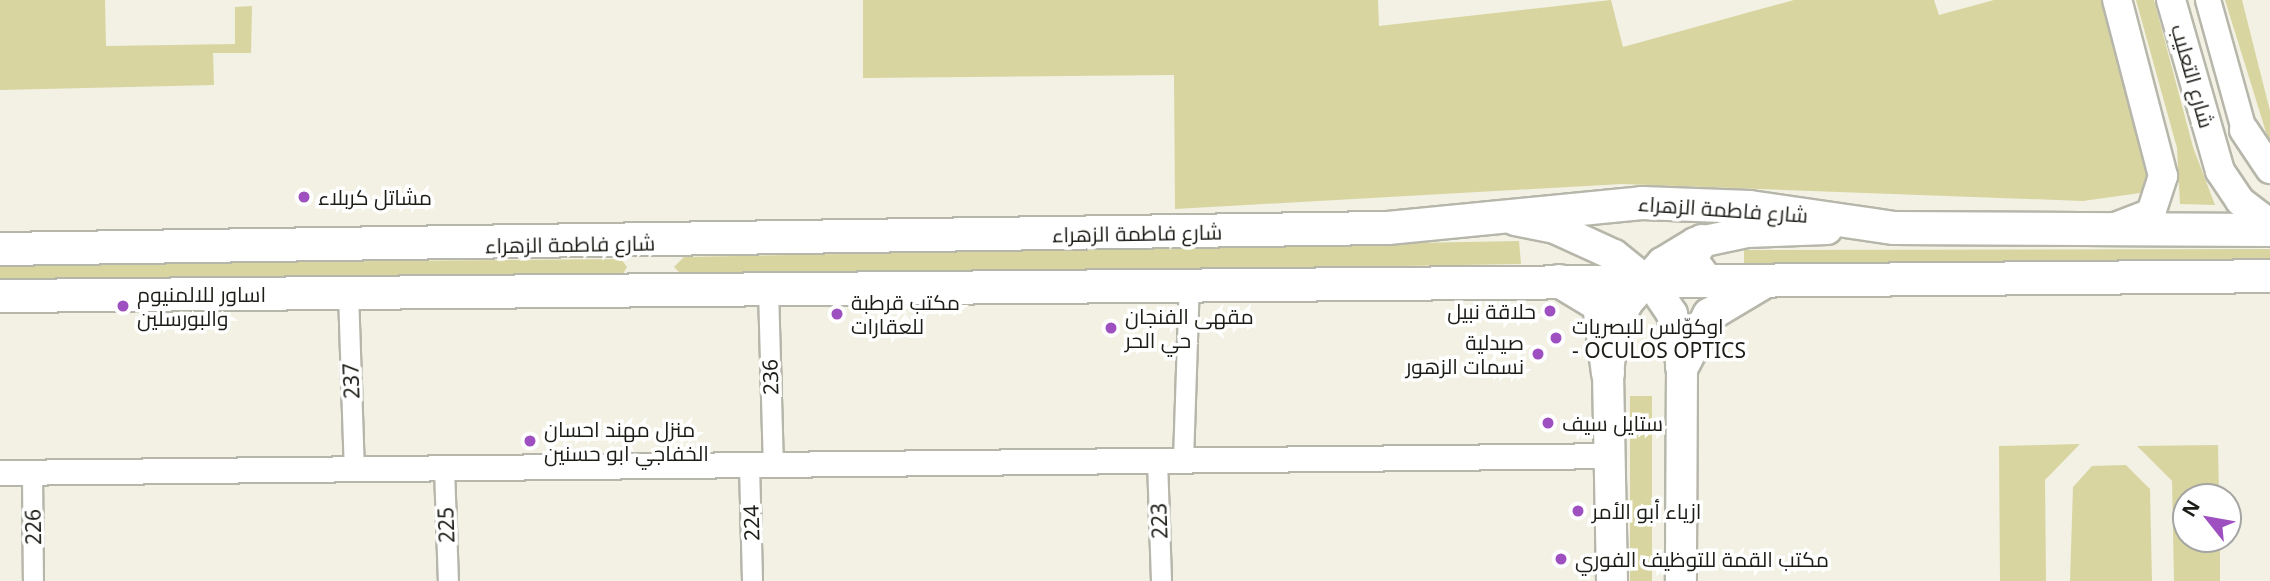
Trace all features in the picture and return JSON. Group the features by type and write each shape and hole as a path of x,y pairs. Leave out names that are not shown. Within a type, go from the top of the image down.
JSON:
{"highway":[{"name":"شارع فاطمة الزهراء","path":"0,249 683,243 1388,228 1569,206 1674,203 1894,228 2096,232 2270,230"},
{"path":"1702,241 1690,258 1705,279"},
{"path":"619,289 632,267 623,243"},
{"path":"682,289 673,266 683,243"},
{"path":"0,296 1646,278 2270,276"},
{"path":"1541,279 1571,285 1595,301 1608,373"},
{"path":"1682,367 1697,331 1716,308 1751,286 1792,279"}],"main road":[{"path":"2096,232 2140,221 2155,209 2163,176 2160,153 2117,0"},
{"name":"شارع التعليب","path":"2171,0 2214,153 2234,194 2270,224"},
{"path":"2244,130 2270,169"},
{"path":"1476,218 1555,228 1603,248 1646,278 1675,324 1682,367 1681,581"},
{"path":"1612,581 1608,373 1621,313 1646,278 1702,241 1774,229 1894,228"},
{"path":"1621,313 1648,301 1662,306 1675,324"}],"street":[{"path":"2208,0 2244,130"},
{"path":"1184,460 1188,283"},
{"name":"236","path":"761,465 768,289"},
{"name":"237","path":"348,292 355,469"},
{"path":"0,473 1610,456"},
{"name":"223","path":"1157,460 1161,581"},
{"name":"224","path":"752,581 761,465"},
{"name":"225","path":"444,468 448,581"},
{"name":"226","path":"32,473 33,581"}],"shaded area":[{"path":"0,0 105,0 106,46 235,44 235,7 252,6 251,53 213,53 214,85 0,90"},
{"path":"863,0 1378,0 1379,26 1611,0 1623,47 1794,0 1934,0 1939,15 1994,0 2110,0 2152,174 2140,193 2083,201 1622,184 1175,209 1174,75 863,78"},
{"path":"2136,0 2154,0 2193,147 2215,205 2180,204 2177,148"},
{"path":"2225,0 2242,0 2270,111 2270,145"},
{"path":"1519,241 1521,264 685,278 674,267 684,257"},
{"path":"2270,249 2270,262 1744,267 1744,250"},
{"path":"621,259 627,267 621,277 0,284 0,264"},
{"path":"1630,396 1652,396 1652,581 1630,581"},
{"path":"2080,444 2045,480 2046,581 2000,581 1999,446"},
{"path":"2218,445 2219,483 2172,483 2137,446"},
{"path":"2126,465 2150,489 2152,581 2070,581 2073,487 2092,466"},
{"path":"2173,553 2220,553 2220,581 2174,581"}],"place":[{"name":"مشاتل كربلاء","path":"304,197"},
{"name":"اساور للالمنيوم والبورسلين","path":"123,306"},
{"name":"حلاقة نبيل","path":"1550,311"},
{"name":"مكتب قرطبة للعقارات","path":"837,314"},
{"name":"مقهى الفنجان حي الحر","path":"1111,328"},
{"name":"اوكوّلس للبصريات - OCULOS OPTICS","path":"1556,338"},
{"name":"صيدلية نسمات الزهور","path":"1538,354"},
{"name":"ستايل سيف","path":"1548,423"},
{"name":"منزل مهند احسان الخفاجي ابو حسنين","path":"530,441"},
{"name":"ازياء أبو الأمر","path":"1578,511"},
{"name":"مكتب القمة للتوظيف الفوري","path":"1561,559"}]}
